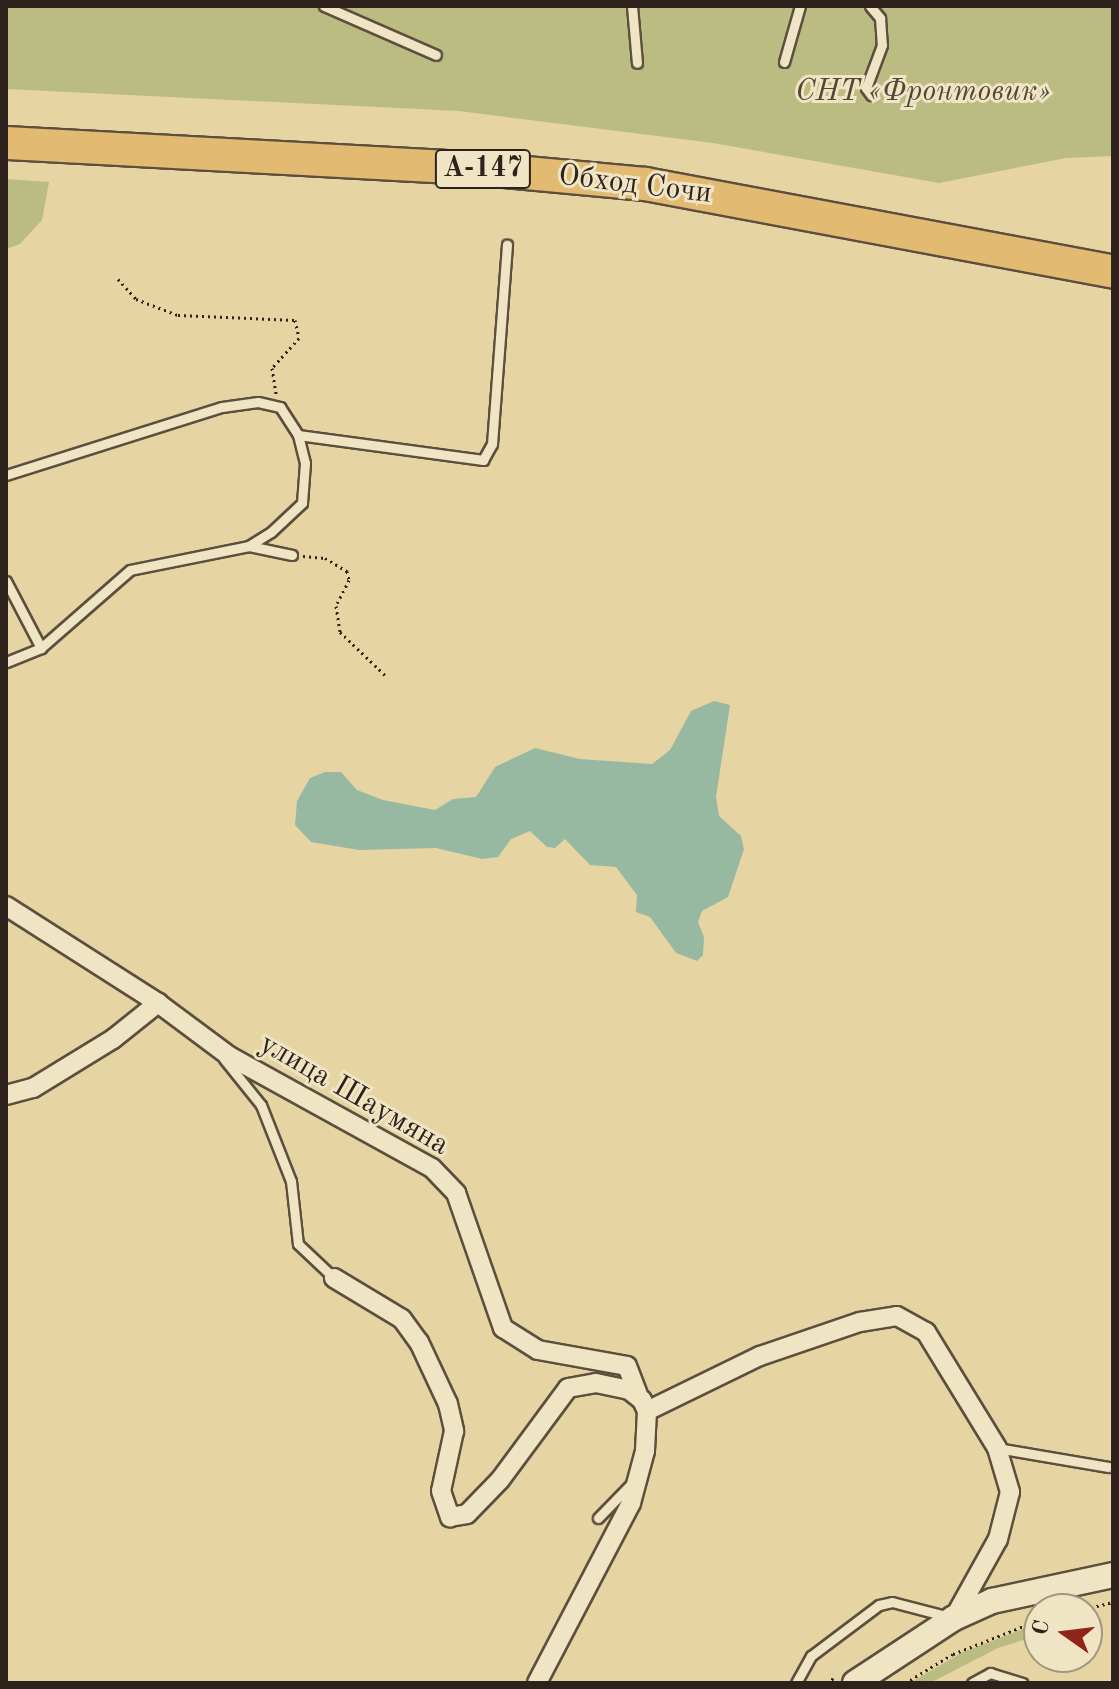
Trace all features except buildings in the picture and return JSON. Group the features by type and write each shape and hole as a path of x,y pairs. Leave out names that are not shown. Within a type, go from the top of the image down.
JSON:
{"highway":[{"name":"Обход Сочи","path":"6,143 563,176 714,194 1113,272"}],"main road":[{"path":"855,1683 954,1618 1035,1589 1113,1575"}],"street":[{"name":"улица Шаумяна","path":"6,906 158,1003 201,1037 432,1168 456,1193 503,1328 538,1350 627,1366 642,1403"},
{"path":"6,1095 33,1088 113,1039 158,1003"},
{"path":"334,1278 402,1319 419,1342 448,1404 454,1431 441,1491 450,1517 467,1514 500,1480 539,1434 568,1388 596,1383 642,1403 760,1356 860,1322 897,1316 926,1332 997,1448 1007,1470 1008,1517 954,1618"},
{"path":"537,1683 606,1557 640,1476 642,1403"}],"lane":[{"path":"324,6 436,55"},
{"path":"632,6 637,63"},
{"path":"784,62 800,6"},
{"path":"870,6 880,18 882,45 866,88 871,95"},
{"path":"298,435 483,460 492,444 507,245"},
{"path":"6,475 222,407 258,402 280,407 298,435 305,463 302,503 290,519 249,546 130,570 41,648 6,662"},
{"path":"249,546 292,555"},
{"path":"6,581 41,648"},
{"path":"201,1037 261,1105 291,1181 298,1244 334,1278"},
{"path":"997,1448 1108,1467"},
{"path":"598,1518 640,1476"},
{"path":"796,1683 811,1656 879,1605 892,1602 954,1618"},
{"path":"972,1683 990,1673 1022,1683"}],"path":[{"path":"118,279 136,299 178,315 295,320 299,338 272,368 280,407"},
{"path":"292,555 325,558 347,571 349,580 336,606 340,632 385,675"},
{"path":"905,1683 953,1654 1023,1626"}],"green space":[{"name":"СНТ «Фронтовик»","path":"6,6 1113,6 1113,156 1066,158 939,183 713,143 459,111 6,89"},
{"path":"6,179 49,182 42,220 20,244 6,249"},
{"path":"1023,1629 1023,1640 998,1648 930,1683 910,1683 963,1652"}],"shaded area":[{"path":"714,701 730,705 716,797 719,816 741,836 744,849 728,897 702,911 698,922 704,937 703,955 697,961 676,953 650,917 636,912 637,895 616,867 590,865 565,839 555,848 547,847 530,831 511,839 498,857 482,859 436,848 359,850 311,842 295,825 297,801 310,778 325,772 341,772 357,790 383,800 435,810 453,799 476,797 495,767 535,748 580,759 652,764 670,750 691,711"}]}
